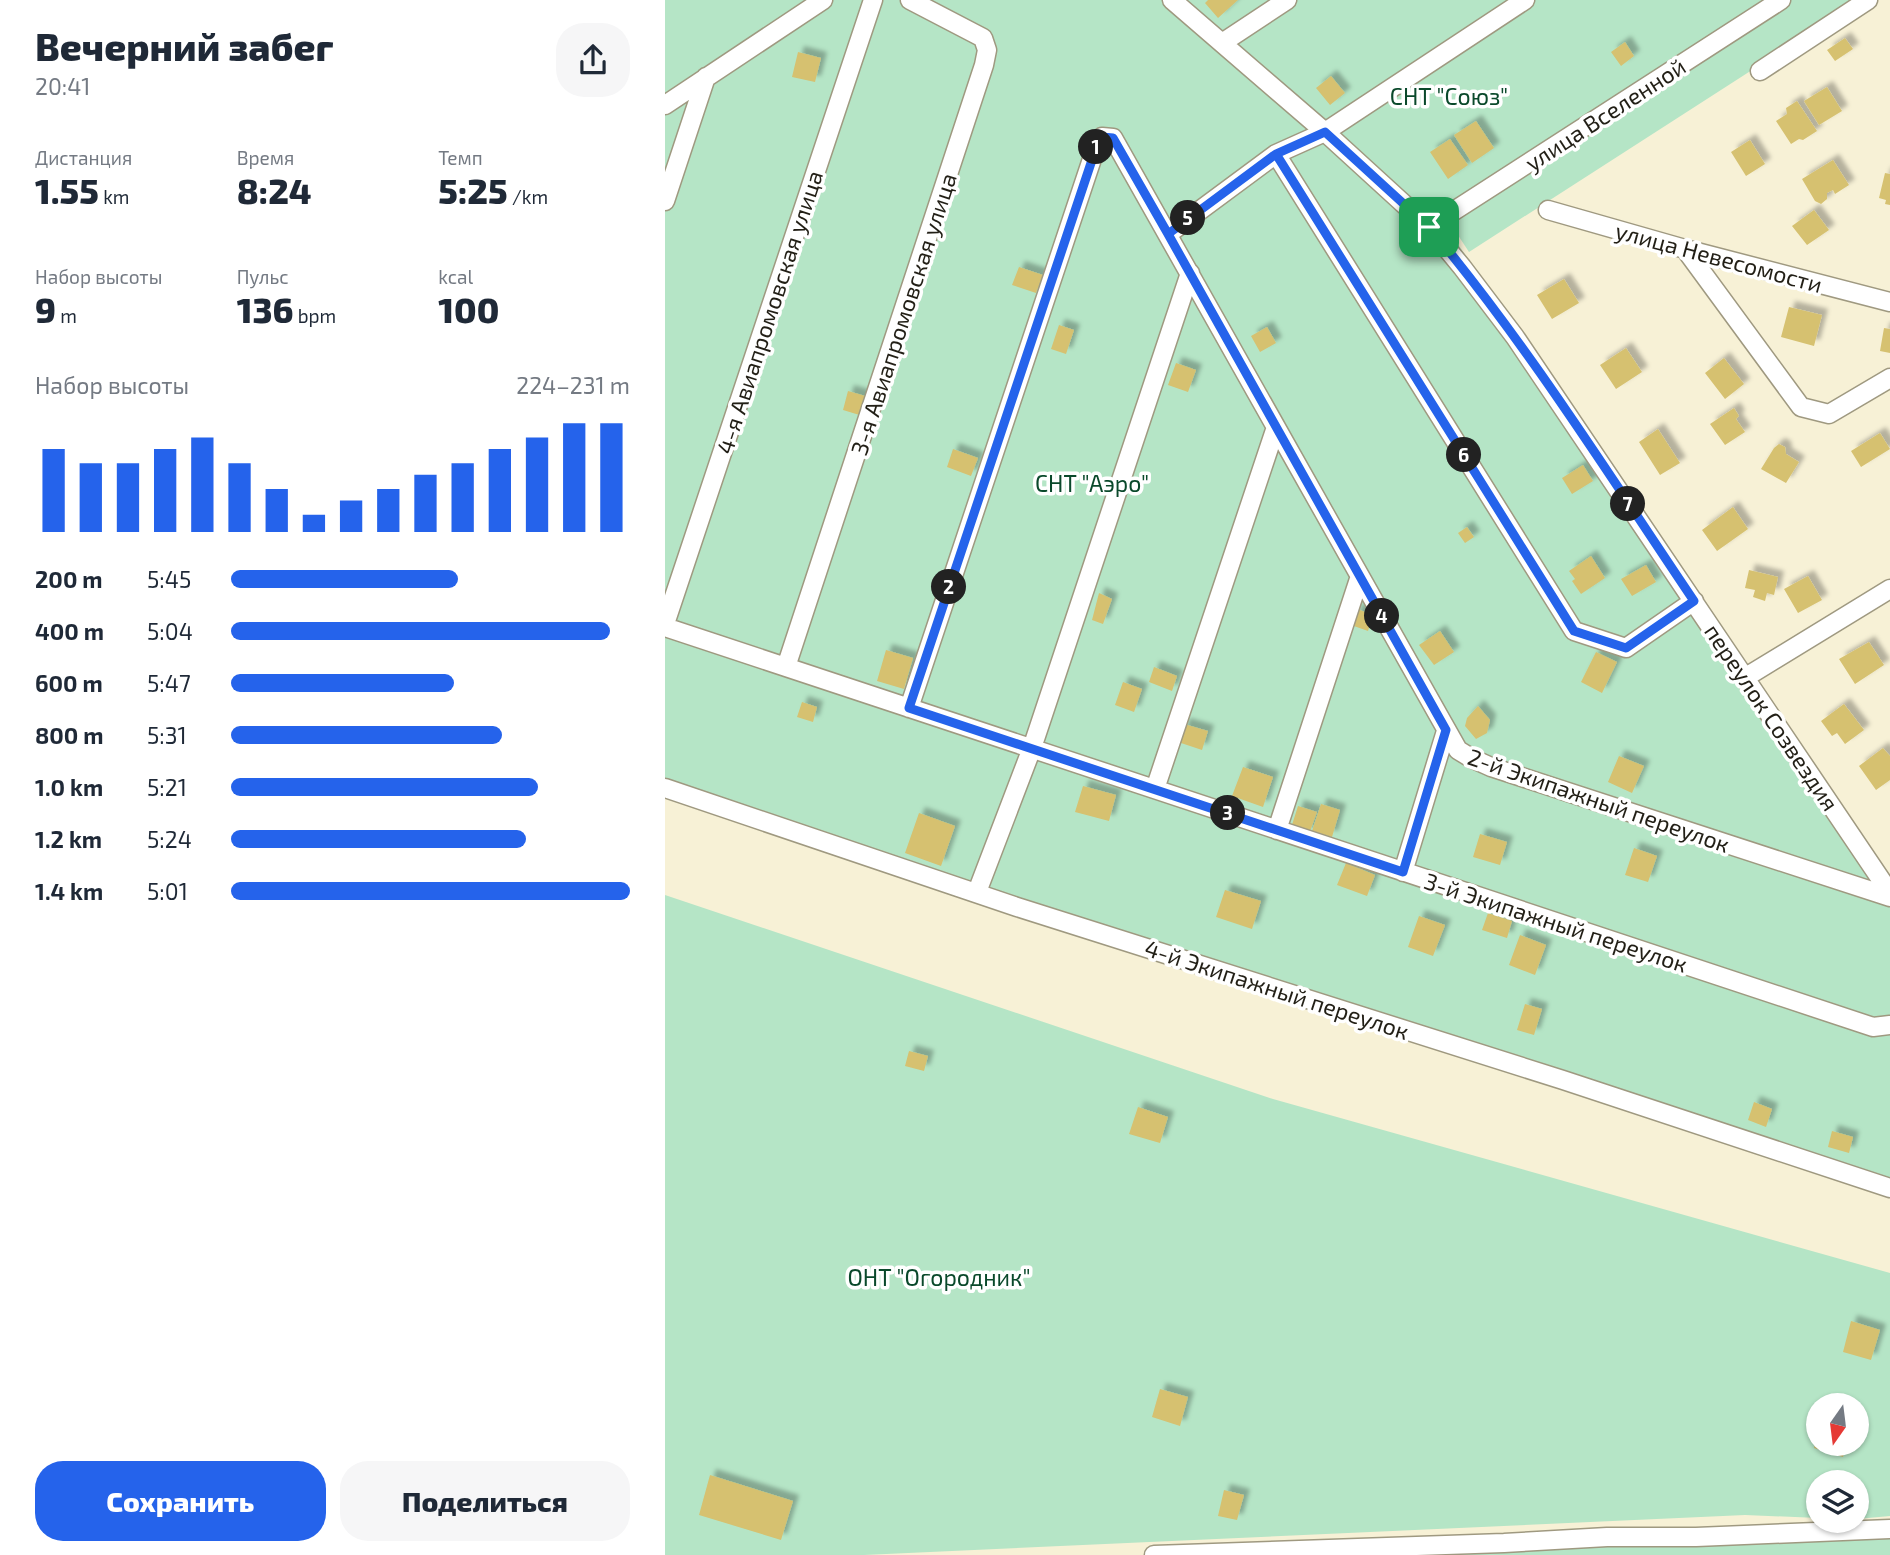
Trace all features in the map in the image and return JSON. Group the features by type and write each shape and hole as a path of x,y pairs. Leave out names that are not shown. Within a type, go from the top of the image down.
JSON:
{"street":[{"path":"665,105 823,0"},
{"name":"4-я Авиапромовская улица","path":"665,626 873,0"},
{"name":"3-я Авиапромовская улица","path":"786,667 988,50 983,38 910,0"},
{"name":"переулок Созвездия","path":"1172,0 1325,132 1429,227 1462,267 1515,337 1890,895"},
{"path":"1222,43 1287,0"},
{"path":"1168,234 1276,154 1325,132 1525,0"},
{"name":"улица Вселенной","path":"1429,227 1781,0"},
{"path":"1760,71 1868,0"},
{"path":"665,201 706,77"},
{"name":"2-й Экипажный переулок","path":"909,708 1097,145 1102,137 1113,138 1458,750 1491,767 1890,895"},
{"path":"1276,154 1574,631 1626,648 1694,601"},
{"name":"улица Невесомости","path":"1548,210 1890,302"},
{"path":"1685,249 1801,407 1829,414 1890,378"},
{"path":"977,892 1032,748 1190,274"},
{"path":"1155,789 1276,427"},
{"path":"1277,830 1360,576"},
{"path":"1746,677 1890,589"},
{"name":"3-й Экипажный переулок","path":"665,626 1873,1027 1890,1025"},
{"path":"1403,872 1446,730"},
{"name":"4-й Экипажный переулок","path":"665,789 1030,911 1563,1080 1890,1188"},
{"path":"1154,1555 1890,1529"}],"green space":[{"name":"СНТ \"Аэро\"","path":"665,0 1775,0 1440,218 1890,877 1890,1194 665,794"},
{"path":"1791,0 1861,0 1469,252 1448,220"},
{"name":"ОНТ \"Огородник\"","path":"665,895 1273,1099 1890,1273 1890,1516 1869,1518 1869,1470 1806,1470 1806,1518 1745,1515 864,1555 665,1555"},
{"path":"1890,1532 1890,1555 1340,1555 1869,1533"}],"building":[{"path":"1208,0 1238,0 1218,18 1205,3"},
{"path":"1845,38 1853,49 1835,61 1827,50"},
{"path":"1625,42 1634,56 1621,66 1611,52"},
{"path":"798,52 821,58 815,82 792,77"},
{"path":"1331,76 1345,93 1330,105 1316,88"},
{"path":"1827,87 1842,111 1819,125 1804,101"},
{"path":"1797,101 1817,131 1791,144 1776,121 1787,114 1786,108"},
{"path":"1476,121 1494,148 1472,163 1454,135"},
{"path":"1450,139 1468,165 1448,179 1430,152"},
{"path":"1750,140 1765,164 1746,176 1731,152"},
{"path":"1833,160 1849,185 1835,194 1833,190 1827,193 1827,199 1821,204 1815,201 1802,179"},
{"path":"1885,173 1890,174 1890,205 1879,198"},
{"path":"1814,210 1829,230 1807,245 1792,226"},
{"path":"1019,267 1043,275 1036,293 1012,285"},
{"path":"1564,279 1579,303 1552,319 1537,295"},
{"path":"1789,307 1822,315 1814,346 1781,337"},
{"path":"1059,325 1074,330 1066,354 1051,349"},
{"path":"1267,327 1276,343 1260,352 1251,336"},
{"path":"1884,328 1890,329 1890,353 1880,351"},
{"path":"1626,348 1642,372 1616,389 1600,365"},
{"path":"1724,358 1744,384 1725,399 1705,373"},
{"path":"1176,363 1196,370 1188,392 1168,385"},
{"path":"848,391 872,398 866,417 843,410"},
{"path":"1734,408 1739,416 1736,419 1745,432 1725,445 1710,424"},
{"path":"1658,429 1680,463 1660,475 1639,442"},
{"path":"1880,433 1890,449 1861,467 1851,451"},
{"path":"1779,444 1785,447 1786,454 1799,462 1786,483 1761,469"},
{"path":"953,449 978,458 971,476 947,467"},
{"path":"1583,465 1593,481 1572,494 1562,478"},
{"path":"1733,507 1748,529 1717,551 1702,530"},
{"path":"1467,527 1474,537 1465,543 1458,533"},
{"path":"1591,556 1605,578 1581,594 1569,571"},
{"path":"1646,565 1656,582 1632,596 1621,579"},
{"path":"1749,570 1778,577 1774,595 1767,593 1765,601 1753,597 1755,590 1745,588"},
{"path":"1808,576 1822,600 1798,613 1784,589"},
{"path":"1099,593 1112,599 1103,624 1092,620"},
{"path":"1357,609 1373,615 1368,631 1351,625"},
{"path":"1440,631 1454,652 1434,665 1419,645"},
{"path":"1869,642 1884,665 1855,684 1839,659"},
{"path":"886,650 913,658 904,689 877,681"},
{"path":"1596,652 1617,662 1602,693 1581,682"},
{"path":"1154,667 1177,676 1172,691 1149,682"},
{"path":"1123,682 1142,689 1134,712 1115,705"},
{"path":"802,702 817,707 813,722 797,717"},
{"path":"1844,704 1864,730 1845,744 1837,733 1832,736 1821,721"},
{"path":"1478,706 1490,720 1487,733 1476,739 1465,726 1467,718"},
{"path":"1184,724 1208,731 1202,750 1178,742"},
{"path":"1883,748 1890,756 1890,780 1876,790 1859,766"},
{"path":"1619,756 1644,766 1632,793 1608,782"},
{"path":"1243,767 1273,777 1263,807 1232,796"},
{"path":"1083,786 1116,795 1109,821 1075,812"},
{"path":"1321,804 1340,810 1332,837 1312,831"},
{"path":"1298,806 1317,812 1309,834 1291,828"},
{"path":"919,813 955,826 941,866 905,853"},
{"path":"1480,834 1507,842 1500,865 1473,857"},
{"path":"1634,848 1657,856 1648,882 1625,875"},
{"path":"1346,863 1375,875 1367,896 1337,885"},
{"path":"1225,890 1261,901 1252,929 1216,917"},
{"path":"1488,913 1512,921 1507,938 1482,930"},
{"path":"1419,916 1445,925 1433,956 1408,947"},
{"path":"1520,935 1546,945 1535,975 1509,965"},
{"path":"1525,1004 1542,1009 1534,1035 1517,1030"},
{"path":"909,1051 928,1056 924,1071 905,1066"},
{"path":"1754,1102 1772,1109 1766,1127 1748,1120"},
{"path":"1138,1107 1168,1117 1160,1143 1129,1134"},
{"path":"1832,1131 1853,1137 1849,1153 1828,1147"},
{"path":"1851,1321 1880,1330 1871,1360 1843,1352"},
{"path":"1160,1389 1188,1397 1180,1426 1152,1417"},
{"path":"710,1475 793,1501 781,1540 699,1515"},
{"path":"1224,1490 1244,1495 1237,1520 1218,1516"}],"route":[{"path":"1429,227 1325,132 1276,154 1168,234 1113,138 1102,137 1097,145 909,708 1403,872 1446,730 1168,234 1195,212 1276,154 1574,631 1626,648 1694,601 1515,337 1429,227"}],"park label":[{"name":"СНТ \"Союз\"","path":"1449,96"}]}
